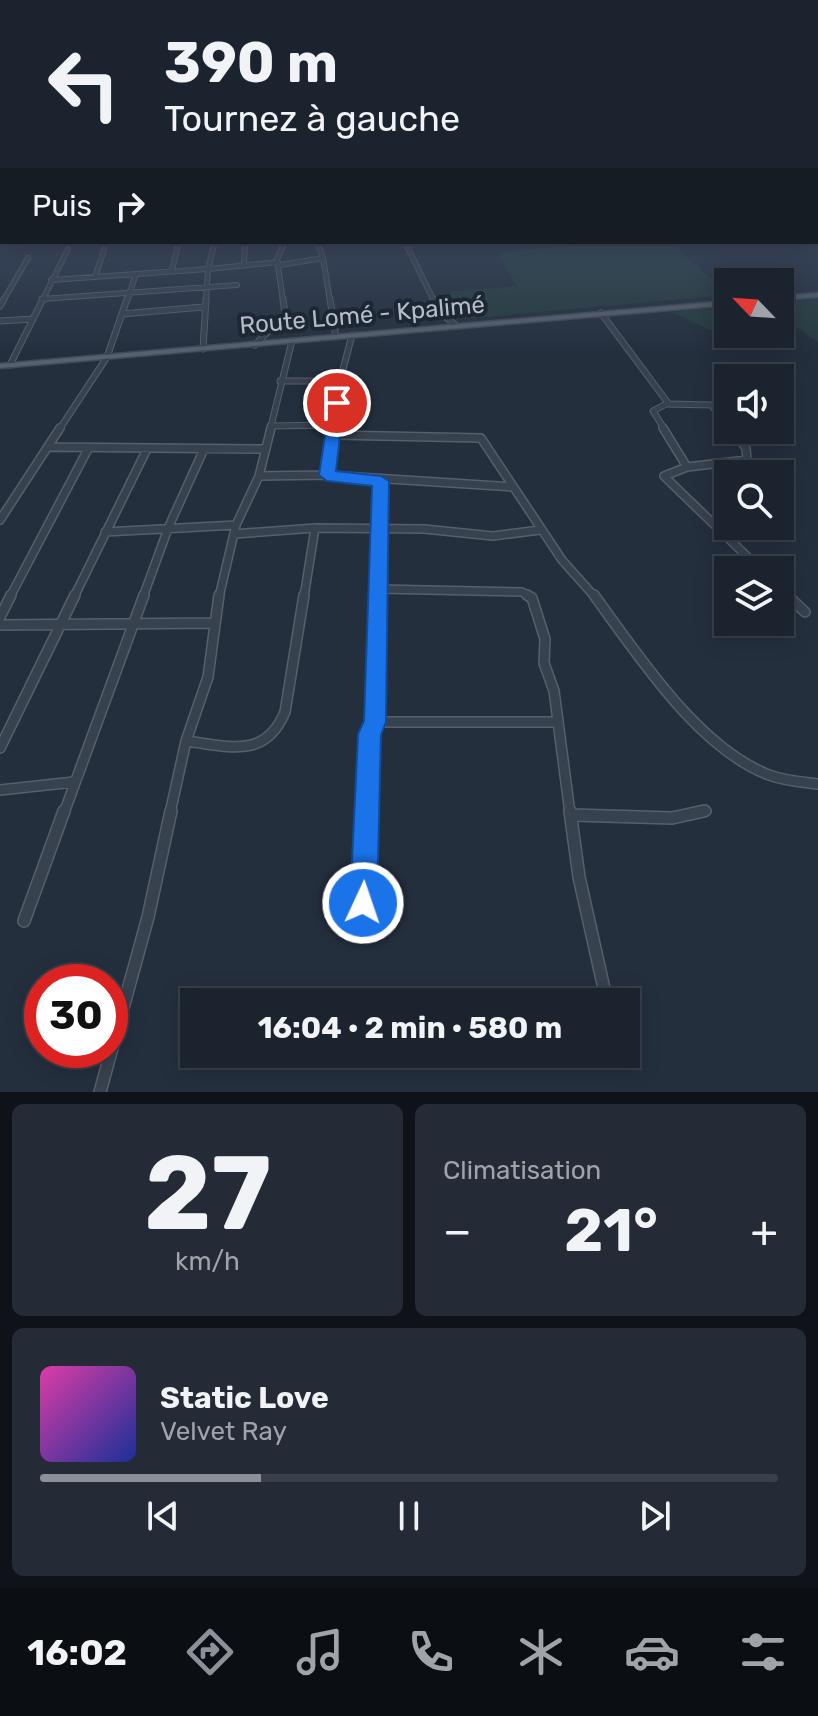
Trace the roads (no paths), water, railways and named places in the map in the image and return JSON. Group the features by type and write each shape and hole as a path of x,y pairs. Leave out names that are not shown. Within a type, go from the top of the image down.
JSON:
{"main road":[{"path":"794,297 818,295"},
{"name":"Route Lomé - Kpalimé","path":"0,366 714,304"}],"street":[{"path":"10,365 67,251"},
{"path":"95,277 104,251"},
{"path":"172,270 176,251"},
{"path":"203,349 203,307 213,251"},
{"path":"244,265 245,251"},
{"path":"255,345 285,314 279,251"},
{"path":"320,251 336,337"},
{"path":"409,251 439,312 457,326"},
{"path":"0,306 28,258"},
{"path":"51,280 323,258"},
{"path":"0,520 28,474 50,447 65,416 107,357 136,274"},
{"path":"42,299 205,290 237,285"},
{"path":"122,314 203,307"},
{"path":"601,313 667,404"},
{"path":"0,321 33,319"},
{"path":"327,475 340,381 352,335"},
{"path":"100,1092 148,917 186,741 208,677 214,623 235,530 259,476 292,341"},
{"path":"280,381 340,381"},
{"path":"687,467 653,411 667,404 711,405 714,409"},
{"path":"270,426 478,437 540,530 684,708 725,747 765,774 818,784"},
{"path":"743,444 747,460 687,467 664,476 747,556"},
{"path":"50,447 266,449"},
{"path":"0,617 88,449"},
{"path":"0,748 147,449"},
{"path":"24,921 169,526 204,449"},
{"path":"259,476 327,475 381,481 513,487"},
{"path":"363,903 369,734 375,722 381,481"},
{"path":"105,532 169,526 235,530 379,527 493,536 540,530"},
{"path":"186,741 254,745 276,736 285,712 315,528"},
{"path":"380,589 522,592 532,598 545,639 544,663 558,722 579,877 604,988"},
{"path":"794,601 805,612"},
{"path":"0,625 214,623"},
{"path":"375,722 558,722"},
{"path":"0,790 74,782"},
{"path":"573,815 672,818 706,811"}]}
